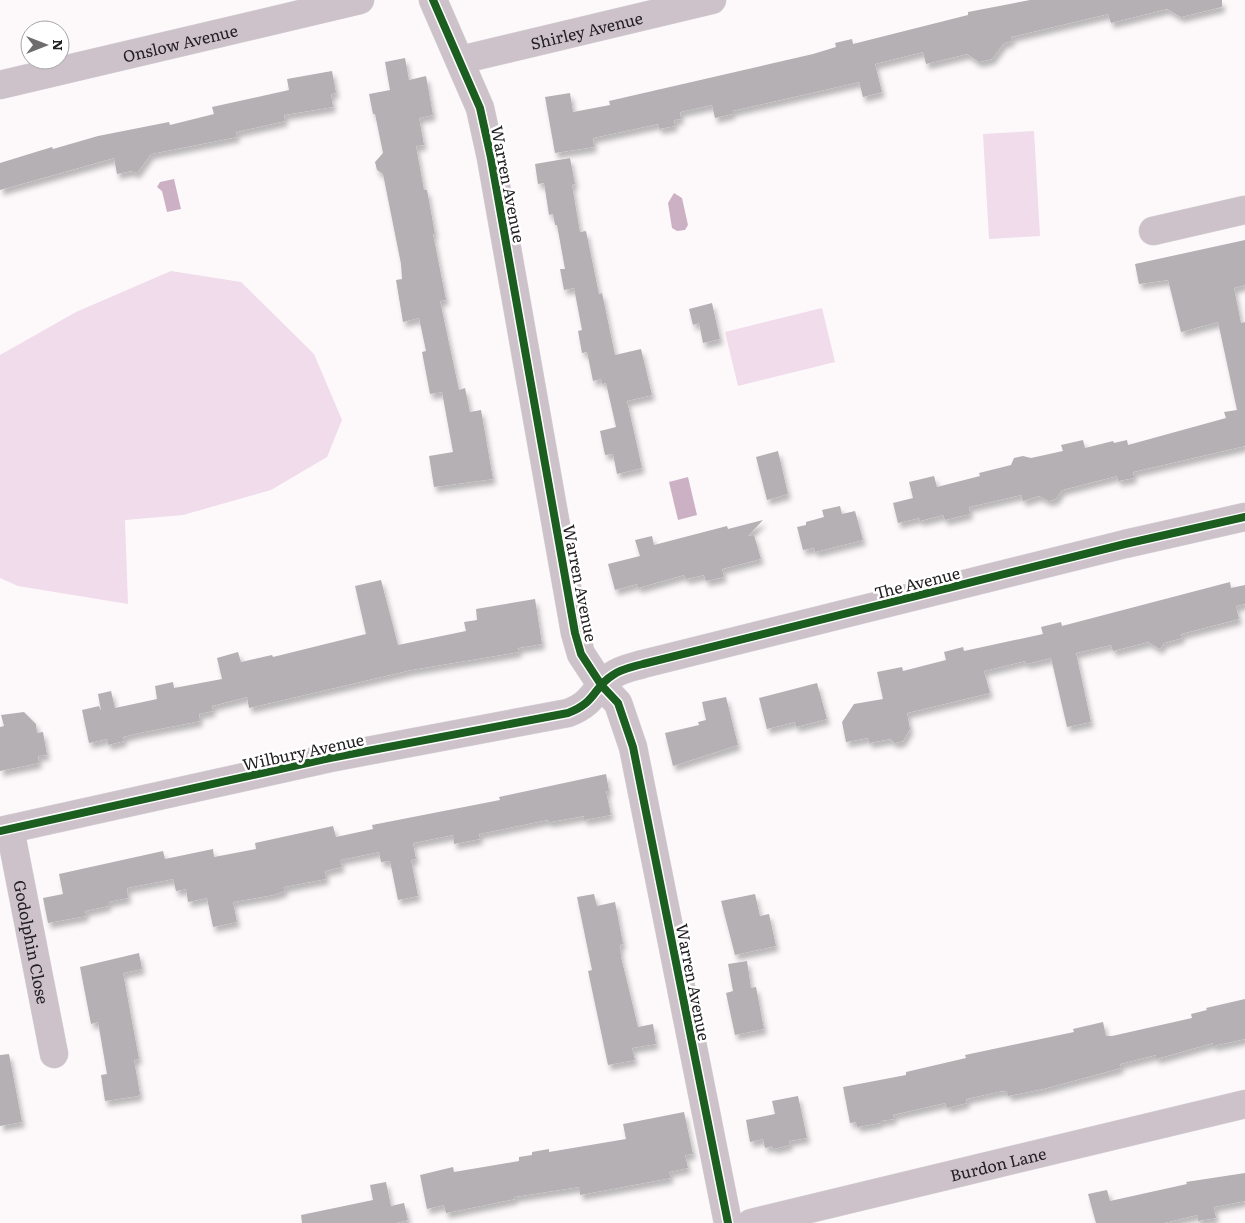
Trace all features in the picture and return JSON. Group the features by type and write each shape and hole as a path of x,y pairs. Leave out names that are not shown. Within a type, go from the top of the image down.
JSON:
{"street":[{"name":"Onslow Avenue","path":"0,85 360,0"},
{"name":"Warren Avenue","path":"433,0 480,108 492,158 575,633 581,654 602,686 618,703 633,747 728,1223"},
{"name":"Shirley Avenue","path":"460,60 712,0"},
{"path":"1153,231 1245,210"},
{"name":"The Avenue","path":"602,686 612,675 643,664 1125,544 1245,517"},
{"name":"Wilbury Avenue","path":"5,830 330,758 568,713 582,708 602,686"},
{"name":"Godolphin Close","path":"5,830 54,1054"},
{"name":"Burdon Lane","path":"752,1223 1245,1104"}],"shaded area":[{"path":"1034,131 1040,236 989,239 983,134"},
{"path":"174,179 181,209 167,212 162,191 157,187 160,182"},
{"path":"674,193 682,198 688,225 685,230 677,231 672,228 668,203"},
{"path":"171,271 241,282 314,354 342,420 327,457 271,490 183,515 125,520 128,604 18,586 0,578 0,355 76,312"},
{"path":"822,308 835,362 738,386 725,332"},
{"path":"688,477 697,515 678,520 669,482"}],"building":[{"path":"1030,0 1222,0 1222,7 1181,17 1167,9 1111,23 1108,14 1011,37 1012,41 1004,43 992,59 979,62 967,54 926,64 923,52 875,64 882,92 863,97 859,82 732,111 732,114 715,118 712,105 680,112 681,119 674,120 675,126 659,129 658,124 593,138 594,147 555,153 545,97 570,93 573,112 610,105 609,101 813,54 836,47 835,43 852,39 853,44 968,15 968,12"},
{"path":"405,58 409,80 426,76 433,115 419,118 424,145 416,146 424,190 427,190 435,234 433,234 446,300 440,301 459,390 465,388 470,412 481,410 493,479 434,487 429,456 453,452 442,392 430,394 422,352 426,351 419,318 403,322 396,280 402,279 401,264 383,174 377,170 375,162 383,153 369,94 390,90 385,62"},
{"path":"332,71 336,93 331,94 333,107 284,115 285,121 236,132 237,137 151,154 137,173 131,171 117,174 114,158 0,190 0,163 52,147 53,149 98,136 169,122 170,125 214,114 212,107 289,90 287,79"},
{"path":"570,158 575,184 572,185 580,232 586,231 599,294 602,293 615,355 641,349 652,395 627,401 642,468 617,474 613,454 605,455 600,431 616,427 606,383 602,384 601,379 593,381 587,352 582,353 578,331 582,330 574,288 564,290 560,269 565,269 557,225 555,225 553,214 549,215 544,183 538,184 535,164"},
{"path":"1245,240 1245,285 1234,288 1241,323 1245,322 1245,446 1133,472 1134,478 1118,481 1117,476 1062,490 1056,499 1049,501 1039,496 1023,501 1021,495 969,507 970,514 945,520 943,515 920,521 919,518 898,523 893,503 913,498 909,482 934,476 937,487 980,476 979,473 1011,465 1014,458 1023,456 1031,458 1063,451 1061,445 1083,440 1085,448 1113,441 1114,443 1127,440 1128,445 1226,418 1224,412 1237,410 1218,322 1181,332 1168,280 1139,284 1135,264"},
{"path":"712,303 720,339 703,343 699,323 693,325 689,309"},
{"path":"778,451 788,494 767,500 756,457"},
{"path":"840,506 842,514 855,511 863,540 815,552 814,548 803,550 797,527 806,525 806,522 824,517 822,510"},
{"path":"763,520 748,536 754,535 761,559 722,569 724,577 706,581 704,575 686,579 684,575 638,588 637,584 615,590 608,564 640,556 635,540 652,536 654,545 727,526 728,529"},
{"path":"381,580 398,645 466,631 464,622 477,620 476,609 535,599 542,644 518,648 519,652 411,670 249,708 247,697 212,706 213,711 199,714 200,721 134,734 123,737 124,741 108,745 107,739 89,743 82,710 99,706 101,711 98,694 111,691 115,708 157,699 155,686 173,682 174,688 222,679 217,658 238,652 241,662 272,655 273,657 366,634 355,586"},
{"path":"1230,582 1231,588 1245,585 1245,604 1236,606 1239,619 1181,634 1182,638 1164,643 1160,649 1148,642 1113,651 1111,645 1076,653 1091,722 1067,727 1051,658 1026,664 1025,661 984,671 990,693 907,713 910,729 903,741 895,743 890,739 869,743 868,738 846,742 842,722 854,704 883,699 877,672 902,667 903,671 946,660 944,652 963,647 964,651 1043,634 1041,627 1061,622 1062,626"},
{"path":"817,683 827,719 796,727 795,722 767,729 759,698"},
{"path":"726,697 738,745 673,766 665,733 699,725 698,722 706,720 702,702"},
{"path":"24,712 36,724 37,733 43,732 47,755 38,756 39,763 0,771 0,727 4,726 1,715"},
{"path":"606,774 609,791 606,791 611,815 584,820 584,816 550,822 547,820 479,834 480,839 454,844 453,835 413,843 416,859 411,860 418,896 398,900 390,861 381,862 379,852 340,860 342,867 325,871 326,879 284,887 285,891 273,895 233,902 237,922 213,927 207,898 188,902 186,889 176,891 173,879 127,888 128,898 108,902 108,906 85,911 86,916 48,923 43,898 63,894 59,874 163,851 165,859 213,849 214,857 256,849 255,843 333,826 336,837 373,829 372,825 500,800 499,797"},
{"path":"594,894 597,906 615,902 623,944 620,945 621,957 638,1027 653,1024 656,1044 632,1048 635,1060 608,1065 588,971 592,970 577,897"},
{"path":"755,894 760,916 769,914 776,946 735,955 721,901"},
{"path":"139,953 142,969 123,973 139,1059 134,1060 140,1094 138,1096 105,1101 101,1075 107,1074 98,1022 91,1024 80,967"},
{"path":"747,961 751,988 756,987 764,1029 735,1035 726,993 733,991 728,964"},
{"path":"1245,999 1245,1039 1213,1046 1213,1043 1156,1059 1156,1055 1120,1064 1121,1068 1043,1089 1008,1096 1008,1092 1002,1091 966,1099 967,1103 947,1108 945,1103 893,1115 894,1119 880,1121 880,1123 857,1127 856,1122 850,1123 843,1087 906,1075 906,1072 966,1058 965,1055 1074,1032 1073,1029 1103,1022 1106,1036 1112,1036 1192,1018 1191,1014 1207,1010 1206,1008"},
{"path":"9,1054 22,1122 0,1126 0,1055"},
{"path":"798,1096 807,1138 789,1141 790,1145 773,1149 772,1146 765,1148 763,1139 750,1142 746,1120 775,1114 772,1101"},
{"path":"684,1112 693,1154 685,1155 688,1168 669,1172 671,1178 580,1195 579,1187 514,1197 515,1199 446,1213 444,1205 427,1209 420,1175 453,1167 454,1172 519,1161 519,1157 549,1149 549,1152 626,1139 623,1124"},
{"path":"1245,1173 1245,1201 1214,1207 1216,1218 1198,1221 1197,1215 1164,1223 1096,1223 1088,1194 1107,1190 1110,1201 1187,1184 1186,1182"},
{"path":"386,1182 391,1206 404,1203 408,1220 396,1223 302,1223 301,1215 373,1200 370,1185"}],"cycle path":[{"path":"433,0 480,108 491,158 575,633 581,654 602,686 618,703 633,747 728,1223"},
{"path":"0,831 330,758 568,713 584,704 602,684 616,673 631,667 1125,544 1245,517"}]}
